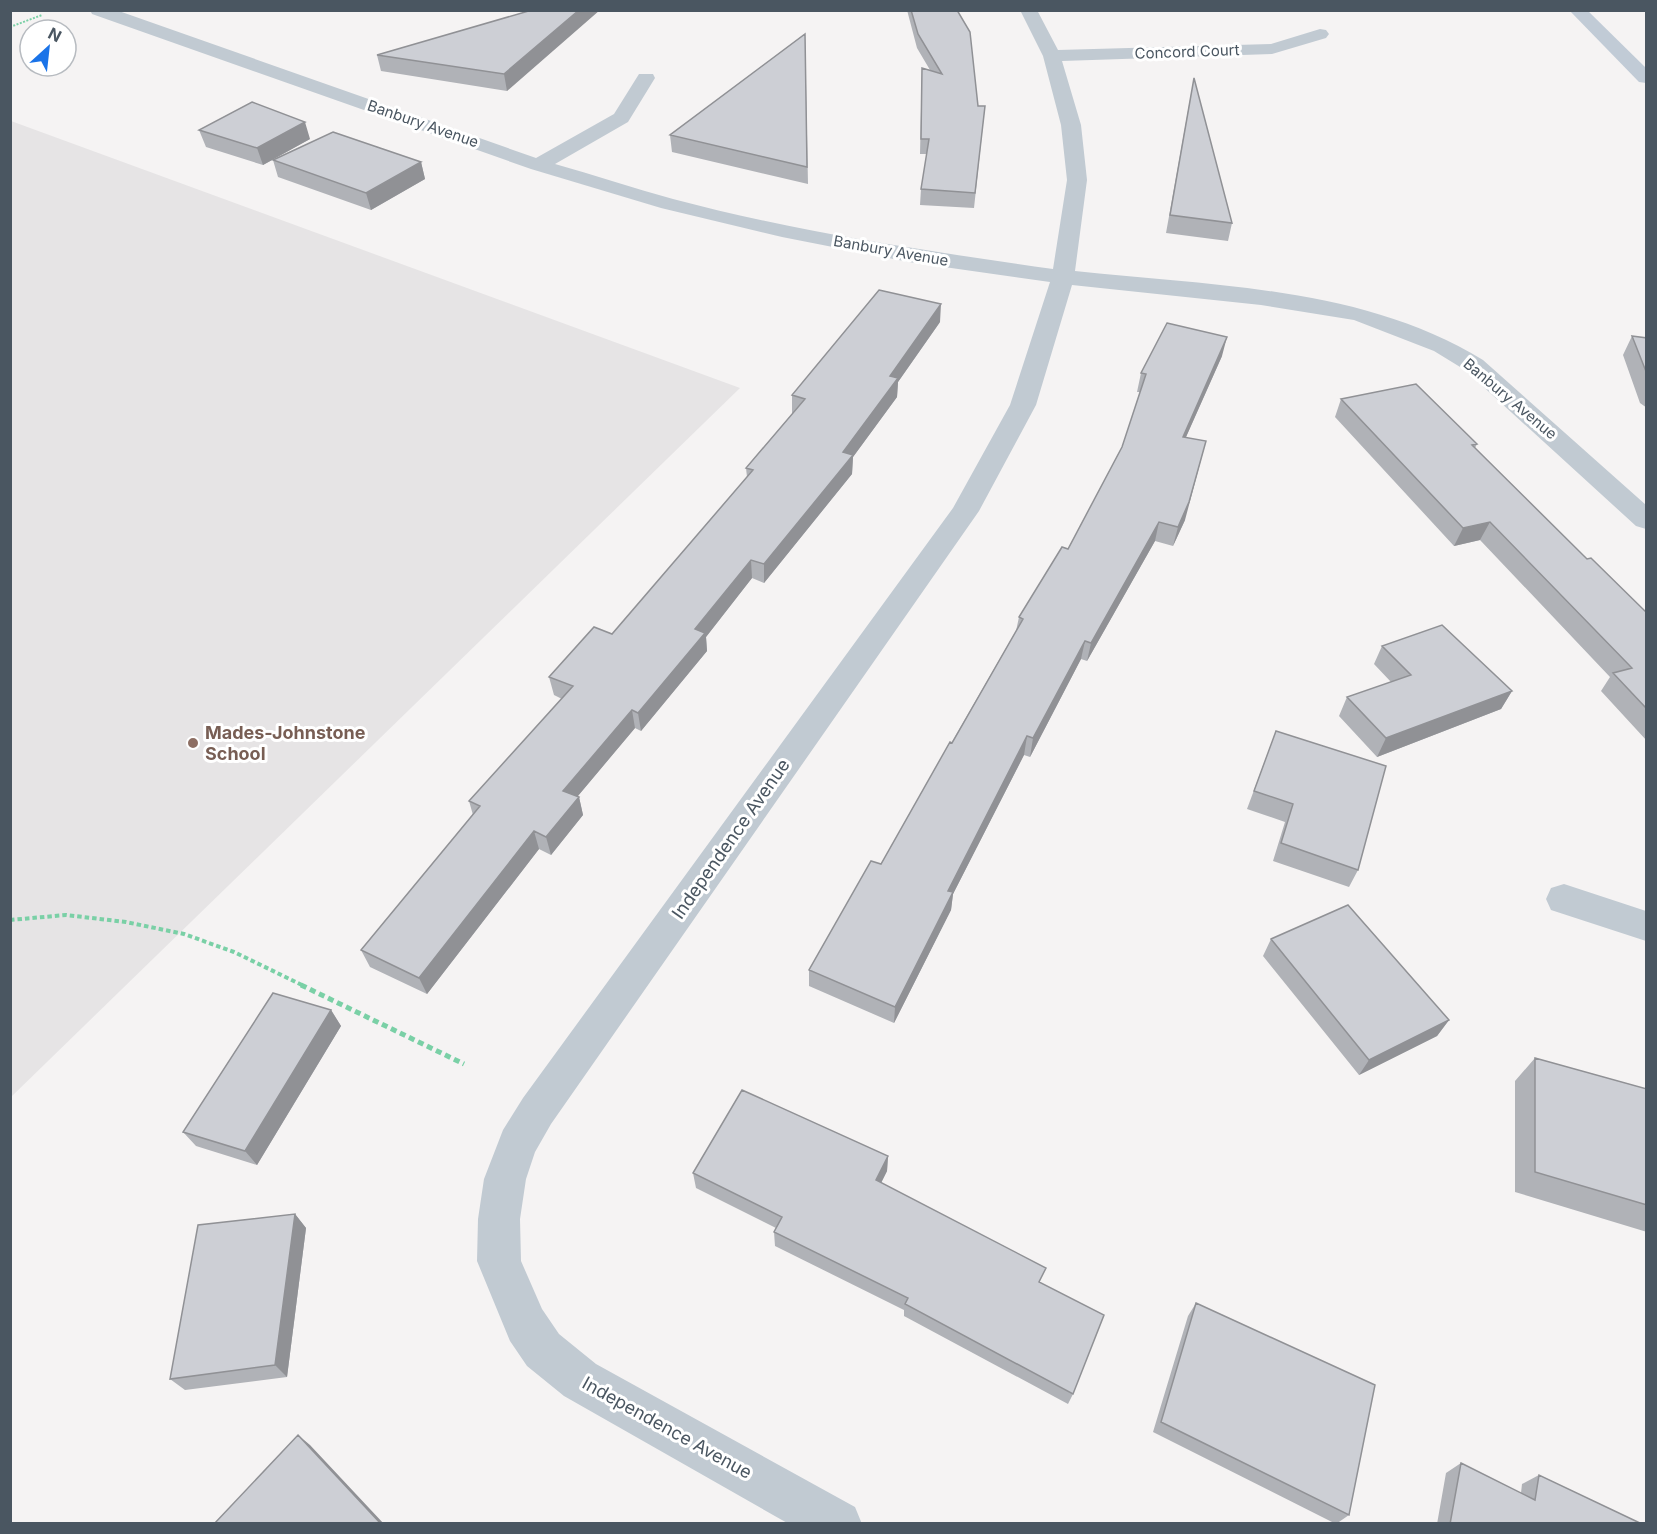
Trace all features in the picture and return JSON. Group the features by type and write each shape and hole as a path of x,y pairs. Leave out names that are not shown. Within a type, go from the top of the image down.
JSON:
{"street":[{"name":"Banbury Avenue","path":"98,10 538,165 668,204 782,230 909,255 1063,277 1319,307 1358,314 1443,346 1473,365 1647,520"},
{"name":"Independence Avenue","path":"838,1524 580,1380 543,1350 526,1325 499,1261 499,1219 505,1179 517,1144 537,1111 965,511 1023,405 1063,277 1077,180 1071,125 1052,56 1028,10"},
{"path":"1577,10 1647,78"},
{"name":"Concord Court","path":"1052,56 1272,49 1320,34"},
{"path":"538,165 621,118 646,78"},
{"path":"1564,899 1647,926"}],"path":[{"path":"10,27 42,15"},
{"path":"10,920 66,915 126,922 184,934 234,952 464,1064"}],"shaded area":[{"name":"Mades-Johnstone School","path":"10,121 740,388 11,1097"}],"building":[{"path":"532,10 579,10 504,74 377,55"},
{"path":"911,10 957,10 970,32 978,106 985,106 975,193 921,189 929,139 921,139 922,68 942,74 918,34"},
{"path":"805,34 807,167 670,135"},
{"path":"1194,78 1232,223 1170,215"},
{"path":"252,102 305,122 257,148 199,130"},
{"path":"333,132 421,162 366,193 273,160"},
{"path":"879,290 941,304 890,376 898,378 843,452 853,455 764,564 751,560 695,629 705,633 638,713 632,710 563,791 579,797 546,837 534,831 419,978 361,950 480,806 469,801 573,686 549,677 594,627 612,634 753,470 746,468 805,399 792,395"},
{"path":"1167,323 1227,337 1183,437 1206,441 1189,502 1178,527 1159,522 1091,643 1085,641 1033,738 1027,736 948,891 953,892 895,1007 809,970 871,861 881,864 1023,619 1019,617 1062,547 1068,549 1122,447 1146,374 1141,373"},
{"path":"1632,336 1647,338 1647,374"},
{"path":"1416,384 1477,444 1472,445 1587,559 1591,558 1647,613 1647,709 1613,673 1632,668 1490,522 1463,528 1341,399"},
{"path":"1442,625 1512,691 1386,738 1347,697 1411,675 1382,646"},
{"path":"1276,731 1386,766 1358,870 1281,843 1293,804 1254,791"},
{"path":"1348,905 1449,1020 1369,1060 1271,939"},
{"path":"273,993 331,1010 245,1151 183,1132"},
{"path":"1535,1058 1647,1089 1647,1205 1535,1172"},
{"path":"742,1090 888,1156 876,1180 1046,1268 1039,1282 1104,1315 1073,1394 905,1304 908,1298 774,1232 782,1217 693,1173"},
{"path":"295,1214 275,1365 170,1379 198,1225"},
{"path":"1196,1303 1375,1385 1349,1515 1161,1422"},
{"path":"298,1435 381,1524 214,1524"},
{"path":"1461,1463 1535,1500 1539,1475 1642,1524 1450,1524"}],"place":[{"name":"Mades-Johnstone School","path":"193,743"}]}
